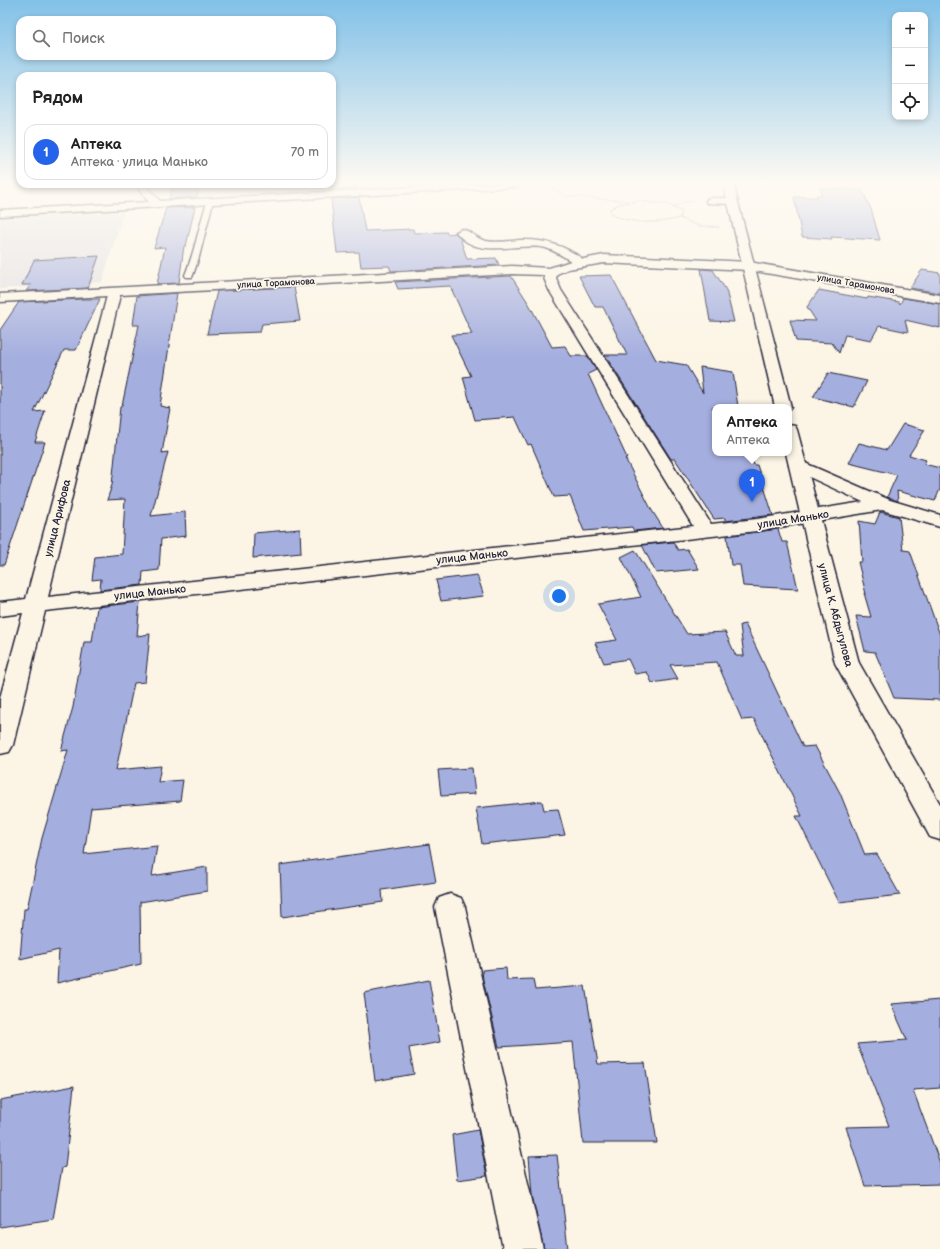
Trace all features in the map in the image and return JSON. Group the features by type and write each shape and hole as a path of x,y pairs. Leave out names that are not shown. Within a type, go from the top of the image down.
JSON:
{"street":[{"path":"477,242 500,245 546,245 565,253 579,262"},
{"path":"743,242 782,404"},
{"name":"улица Тарамонова","path":"551,272 579,262 604,259 749,266 940,299"},
{"name":"улица Торамонова","path":"0,298 512,270 551,272"},
{"path":"551,272 550,278 555,290 705,530"},
{"name":"улица Арифова","path":"0,745 115,291"},
{"name":"улица К. Абдыгулова","path":"792,442 847,663 940,829"},
{"path":"798,465 883,504"},
{"name":"улица Манько","path":"0,609 757,525 883,504 940,521"},
{"path":"450,907 523,1249"}],"lane":[{"path":"189,275 196,257 198,242"}],"shaded area":[{"path":"0,242 114,242 102,282 0,289"}],"building":[{"path":"156,242 187,242 186,246 184,246 179,283 157,284 165,247 154,248"},
{"path":"336,242 461,242 467,259 496,258 499,265 391,271 389,266 361,267 359,252 337,253"},
{"path":"99,256 88,288 26,291 31,285 22,285 34,260"},
{"path":"701,269 713,270 726,290 734,322 710,321"},
{"path":"922,270 940,273 940,293 910,288"},
{"path":"611,275 656,360 686,365 703,393 700,367 733,372 738,404 712,404 712,456 751,456 754,465 757,465 773,515 725,521 725,518 714,519 675,459 671,459 605,355 627,355 603,307 595,307 579,276"},
{"path":"511,276 529,304 552,347 565,346 571,356 587,356 596,370 588,374 627,458 625,458 651,509 663,528 634,531 632,527 584,531 570,496 554,497 531,444 528,445 515,417 475,420 463,377 471,376 451,335 472,334 450,286 398,289 395,282"},
{"path":"294,287 300,321 262,324 260,332 207,334 217,291"},
{"path":"819,290 867,299 868,297 899,302 900,304 903,298 940,304 940,328 905,320 908,332 879,326 871,340 845,335 839,353 832,343 796,341 790,320 816,321 807,307"},
{"path":"177,293 160,406 170,408 162,453 168,452 151,516 185,512 186,536 161,539 159,570 143,572 142,585 100,590 101,579 92,580 95,557 122,554 125,499 107,500 112,485 120,407 122,406 139,325 133,325 137,296"},
{"path":"100,299 76,350 64,350 34,412 45,411 35,442 45,442 4,565 0,565 0,330 19,302"},
{"path":"828,373 867,381 854,407 813,397"},
{"path":"903,424 925,430 909,455 926,460 924,464 940,468 940,489 935,501 897,491 898,501 887,497 897,475 849,463 859,443 887,450"},
{"path":"880,512 899,517 903,550 910,551 940,635 940,700 894,698 875,652 865,651 856,616 871,617 864,593 866,594 858,562 862,562 859,521 875,524"},
{"path":"300,529 301,553 253,558 254,533"},
{"path":"778,529 782,542 787,542 798,589 743,586 740,565 731,565 727,536"},
{"path":"673,542 678,550 687,549 699,569 656,573 642,545"},
{"path":"635,550 687,634 725,632 736,656 744,656 740,625 745,624 803,747 815,746 840,793 865,855 877,854 900,895 839,902 796,816 802,816 754,719 742,720 717,662 670,665 678,679 652,683 647,672 635,674 628,659 604,663 595,643 617,640 598,604 641,597 621,557"},
{"path":"477,575 484,596 441,601 436,580"},
{"path":"140,602 137,636 150,634 145,682 134,683 116,770 161,766 158,782 183,780 180,801 91,808 84,854 157,846 152,876 207,867 207,891 140,902 141,964 57,983 59,950 20,959 24,909 27,909 42,838 68,750 61,751 73,707 84,642 92,642 97,607"},
{"path":"472,768 475,794 441,796 438,770"},
{"path":"542,801 544,810 558,809 565,835 482,844 476,808"},
{"path":"429,844 436,882 382,890 383,902 282,917 280,865"},
{"path":"506,968 507,980 533,979 535,990 585,986 598,1064 645,1063 657,1143 583,1143 573,1042 499,1047 482,970"},
{"path":"429,980 440,1042 409,1048 414,1074 375,1081 364,993"},
{"path":"940,1000 940,1088 913,1090 940,1163 940,1184 865,1186 846,1127 889,1126 857,1044 907,1040 891,1004"},
{"path":"74,1086 65,1167 62,1168 53,1219 0,1227 0,1100"},
{"path":"478,1130 487,1176 457,1180 452,1135"},
{"path":"557,1155 568,1249 544,1249 532,1195 529,1156"}],"place":[{"name":"Аптека","path":"752,502"}]}
